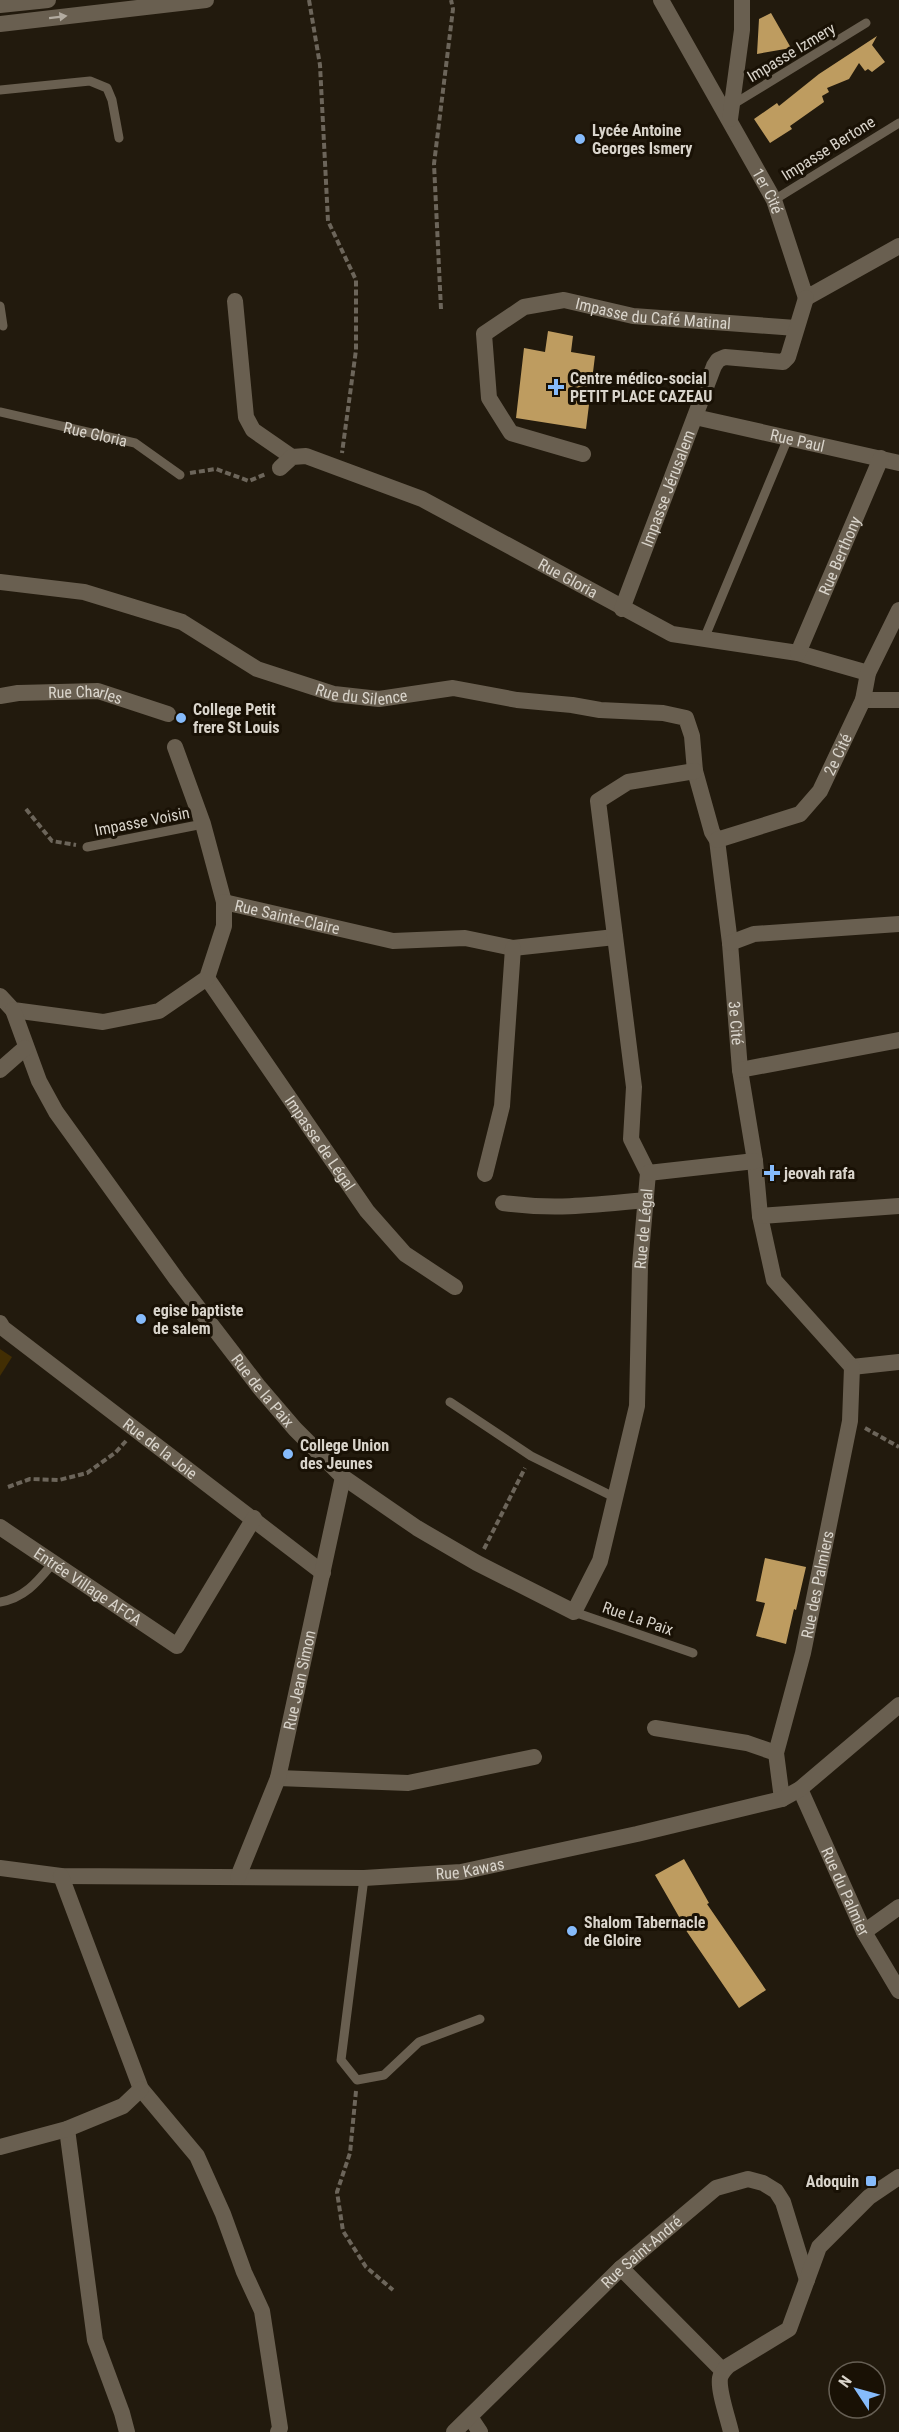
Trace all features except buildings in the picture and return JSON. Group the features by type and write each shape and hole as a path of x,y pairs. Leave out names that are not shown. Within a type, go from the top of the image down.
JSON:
{"street":[{"path":"0,5 48,0"},
{"path":"0,24 206,0"},
{"name":"1er Cité","path":"661,0 731,112 774,200 806,298"},
{"path":"731,112 742,30 742,0"},
{"path":"806,298 899,246"},
{"name":"Impasse Jérusalem","path":"622,609 718,360 725,357 783,362 788,357 806,298"},
{"name":"Impasse du Café Matinal","path":"583,454 511,433 489,398 484,334 524,307 564,300 633,316 796,328"},
{"path":"235,301 246,417 253,430 286,463"},
{"name":"Rue Paul","path":"695,417 881,458 899,464"},
{"name":"Rue Gloria","path":"286,463 306,456 422,499 672,634 798,653 868,673"},
{"name":"Rue Berthony","path":"798,653 881,458"},
{"name":"Rue du Silence","path":"0,582 84,592 182,622 257,669 334,694 379,699 453,688 517,700 600,710 663,713 686,718 692,736 696,771"},
{"name":"2e Cité","path":"714,836 800,814 820,791 863,700 868,673 899,610"},
{"name":"Rue Charles","path":"0,696 18,693 98,691 168,714"},
{"path":"863,700 899,700"},
{"path":"175,747 203,824 224,902"},
{"name":"3e Cité","path":"696,771 714,836 730,943 740,1070 755,1161 760,1216 774,1280 852,1367"},
{"name":"Rue de Légal","path":"574,1612 600,1561 637,1406 640,1265 648,1173 631,1139 634,1087 598,801 628,782 696,771"},
{"name":"Rue Sainte-Claire","path":"207,978 224,926 224,902 393,941 465,938 513,948 615,937"},
{"path":"730,943 754,934 899,924"},
{"path":"485,1174 502,1106 513,948"},
{"path":"0,996 12,1010 103,1022 159,1011 207,978"},
{"name":"Impasse de Légal","path":"207,978 368,1210 405,1254 455,1287"},
{"name":"Rue de la Paix","path":"12,1010 39,1081 56,1112 177,1280 259,1387 295,1429 344,1477 417,1528 477,1563 574,1612"},
{"path":"740,1070 899,1040"},
{"path":"0,1070 26,1048"},
{"path":"648,1173 755,1161"},
{"path":"503,1203 566,1208 646,1200"},
{"path":"760,1216 899,1206"},
{"name":"Rue de la Joie","path":"0,1323 13,1336 323,1573"},
{"path":"852,1367 899,1362"},
{"name":"Rue des Palmiers","path":"782,1799 776,1754 803,1653 850,1421 852,1367"},
{"name":"Rue Jean Simon","path":"238,1877 278,1778 344,1477"},
{"name":"Entrée Village AFCA","path":"0,1527 177,1646 254,1518"},
{"name":"Rue Kawas","path":"0,1868 61,1876 364,1878 461,1872 637,1834 782,1799 800,1789 899,1705"},
{"path":"655,1728 747,1743 776,1754"},
{"path":"278,1778 408,1783 534,1757"},
{"name":"Rue du Palmier","path":"800,1789 864,1932 899,1991"},
{"path":"61,1876 141,2089 197,2157 262,2311 280,2428 278,2432"},
{"path":"864,1932 899,1907"},
{"path":"0,2147 67,2129 123,2106 141,2089"},
{"path":"67,2129 95,2340 123,2413 127,2432"},
{"path":"731,2432 720,2387 720,2377 723,2371 789,2329 815,2254 827,2237 869,2197 899,2177"},
{"name":"Rue Saint-André","path":"454,2432 621,2268 716,2188 748,2179 763,2183 776,2191 783,2202 807,2280"},
{"path":"621,2268 723,2371"},
{"path":"470,2417 480,2432"}],"lane":[{"name":"Impasse Izmery","path":"731,112 866,23"},
{"path":"0,90 90,81 107,88 112,100 119,138"},
{"name":"Impasse Bertone","path":"774,200 899,123"},
{"path":"0,306 3,326"},
{"name":"Rue Gloria","path":"0,412 135,443 180,475"},
{"path":"704,639 788,438"},
{"name":"Impasse Voisin","path":"87,847 203,824"},
{"path":"450,1402 531,1456 616,1498"},
{"path":"0,1602 14,1600 32,1587 53,1563"},
{"name":"Rue La Paix","path":"574,1612 693,1653"},
{"path":"364,1878 341,2060 357,2080 384,2075 419,2042 480,2019"}],"path":[{"path":"309,0 321,76 328,221 356,280 356,350 340,468"},
{"path":"441,309 434,164 453,9 451,0"},
{"path":"180,475 216,469 249,481 286,463"},
{"path":"26,809 52,841 87,847"},
{"path":"850,1421 877,1433 899,1448"},
{"path":"8,1488 30,1479 58,1480 87,1473 115,1452 137,1429"},
{"path":"477,1563 531,1456"},
{"path":"357,2080 350,2153 337,2192 343,2231 366,2267 393,2290"}],"shaded area":[{"path":"0,1349 12,1357 0,1376"}],"place":[{"name":"Lycée Antoine Georges Ismery","path":"580,139"},
{"name":"Centre médico-social PETIT PLACE CAZEAU","path":"556,387"},
{"name":"College Petit frere St Louis","path":"181,718"},
{"name":"jeovah rafa","path":"772,1173"},
{"name":"egise baptiste de salem","path":"141,1319"},
{"name":"College Union des Jeunes","path":"288,1454"},
{"name":"Shalom Tabernacle de Gloire","path":"572,1931"},
{"name":"Adoquin","path":"871,2181"}]}
